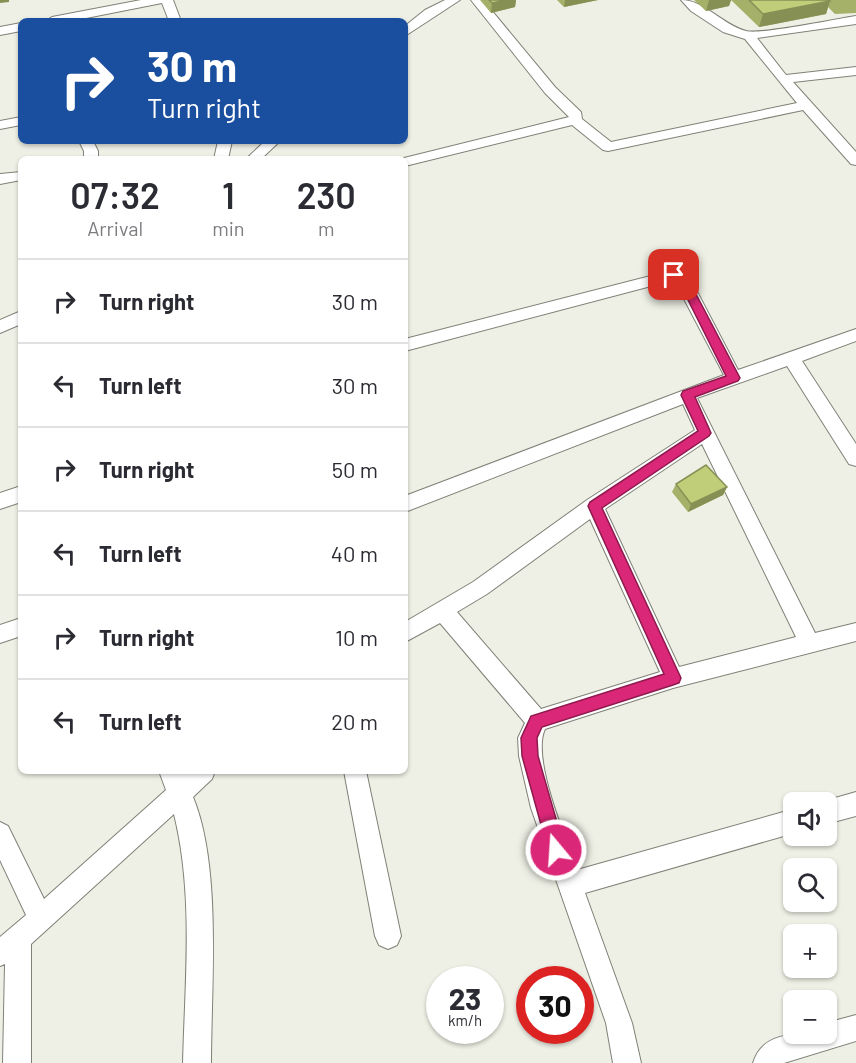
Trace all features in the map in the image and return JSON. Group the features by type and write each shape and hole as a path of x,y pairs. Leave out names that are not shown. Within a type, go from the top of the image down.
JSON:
{"street":[{"path":"64,18 121,3 159,0"},
{"path":"167,0 174,18"},
{"path":"408,30 429,13 454,0"},
{"path":"477,0 542,81 576,114 575,120"},
{"path":"687,0 726,29 749,36 856,20"},
{"path":"0,31 18,28"},
{"path":"749,36 783,79 856,161"},
{"path":"783,79 856,71"},
{"path":"575,120 608,147 806,105"},
{"path":"408,161 575,120"},
{"path":"0,125 18,122"},
{"path":"256,156 270,144"},
{"path":"0,179 18,176"},
{"path":"408,344 674,275 679,276 684,282 734,378"},
{"path":"0,327 18,318"},
{"path":"408,503 687,395 856,335"},
{"path":"791,358 856,459"},
{"path":"687,395 810,644"},
{"path":"408,631 522,560 594,506 705,433"},
{"path":"0,501 18,495"},
{"path":"594,506 673,678"},
{"path":"443,611 537,721"},
{"path":"0,634 18,628"},
{"path":"627,1063 619,1023 543,808 530,756 529,738 537,721 673,678 856,632"},
{"path":"17,1063 9,946 41,919 176,781 196,774"},
{"path":"356,774 388,936"},
{"path":"176,781 194,855 199,924 196,1063"},
{"path":"837,809 856,804"},
{"path":"569,885 783,824"},
{"path":"0,834 41,919"},
{"path":"767,1063 768,1059 778,1051 856,1028"}],"building":[{"path":"489,0 507,0 492,3"},
{"path":"749,0 829,0 830,1 763,14"},
{"path":"706,465 727,487 691,504 676,484"}],"route":[{"path":"556,850 530,756 529,738 537,721 673,678 594,506 705,433 687,395 734,378 684,282 679,276 674,275"}]}
